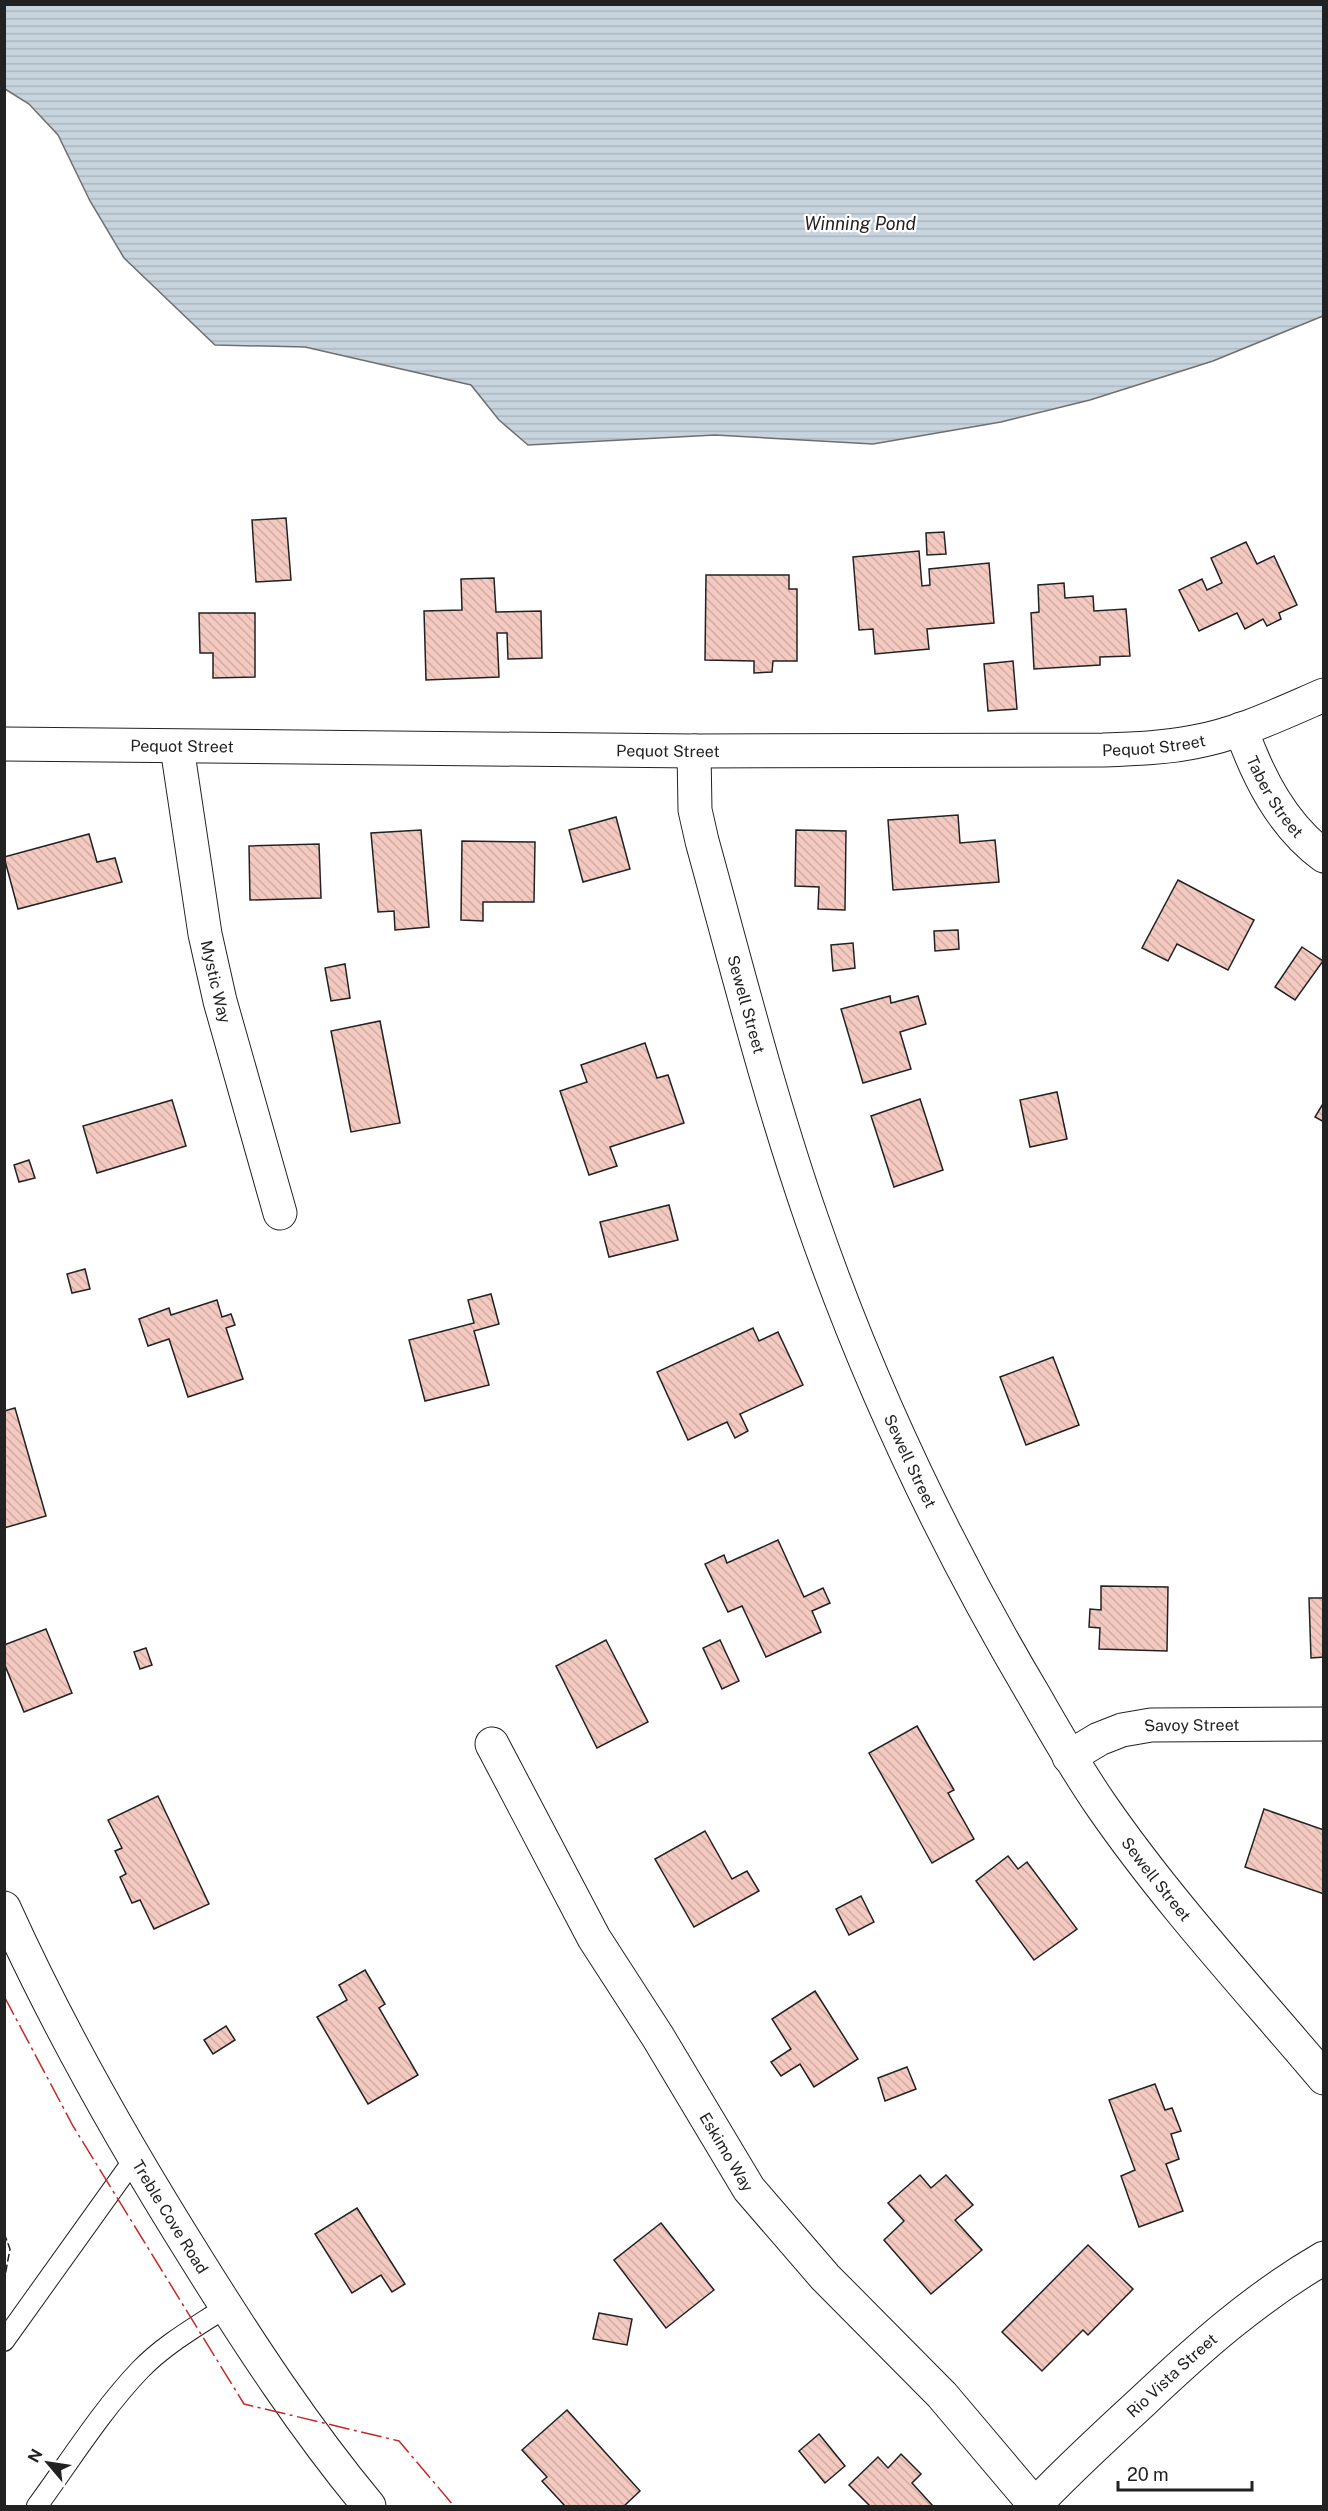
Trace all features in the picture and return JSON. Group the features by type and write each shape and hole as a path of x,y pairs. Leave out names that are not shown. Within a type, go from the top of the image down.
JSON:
{"street":[{"name":"Pequot Street","path":"4,744 694,751 1123,750 1196,742 1241,729 1323,695"},
{"name":"Taber Street","path":"1241,729 1268,793 1312,847 1323,856"},
{"name":"Mystic Way","path":"177,747 205,934 220,1001 280,1213"},
{"name":"Sewell Street","path":"694,751 695,810 702,841 777,1110 812,1221 859,1341 919,1480 965,1573 1068,1757 1171,1900 1323,2078"},
{"name":"Savoy Street","path":"1068,1757 1114,1733 1151,1725 1323,1724"},
{"name":"Eskimo Way","path":"492,1744 594,1938 658,2037 749,2189 825,2277 942,2395 1034,2506"},
{"name":"Treble Cove Road","path":"4,1908 94,2085 135,2158 226,2307 295,2411 369,2506"},
{"name":"Rio Vista Street","path":"1034,2506 1071,2468 1206,2342 1280,2284 1323,2258"}],"lane":[{"path":"4,2341 135,2158"},
{"path":"37,2506 115,2399 141,2370 169,2344 226,2307"}],"water":[{"name":"Winning Pond","path":"4,5 1323,5 1323,316 1213,361 1090,400 1001,422 873,444 715,435 528,445 499,420 471,385 305,347 215,345 124,258 90,201 58,135 29,104 5,89"}],"building":[{"path":"286,518 291,580 256,582 252,520"},
{"path":"944,532 946,554 927,555 926,533"},
{"path":"1246,542 1257,564 1274,556 1297,605 1279,613 1281,619 1267,626 1263,619 1245,629 1237,613 1199,631 1179,590 1202,579 1207,590 1222,583 1211,558"},
{"path":"919,551 922,586 930,585 929,569 989,563 994,623 927,629 929,649 875,654 873,629 859,630 853,557"},
{"path":"706,575 789,575 789,589 797,589 797,661 773,661 772,672 754,673 754,661 705,660"},
{"path":"494,578 496,612 541,611 542,658 508,659 507,633 497,633 499,677 426,680 424,611 462,610 461,579"},
{"path":"1064,583 1065,598 1093,596 1094,611 1126,609 1130,656 1100,657 1100,665 1034,669 1031,613 1039,612 1038,585"},
{"path":"199,613 255,613 255,677 213,678 213,653 200,653"},
{"path":"1013,661 1017,709 988,711 984,664"},
{"path":"958,815 960,843 995,840 999,882 893,890 888,820"},
{"path":"616,817 630,869 583,882 569,830"},
{"path":"421,830 429,927 395,930 394,911 378,912 371,833"},
{"path":"796,830 846,831 845,910 818,909 819,887 795,886"},
{"path":"89,834 97,862 115,858 122,882 18,909 4,857"},
{"path":"462,841 535,842 534,902 483,902 483,921 461,920"},
{"path":"319,844 321,898 250,900 249,846"},
{"path":"1178,880 1254,920 1228,970 1177,944 1168,961 1142,948"},
{"path":"958,930 959,949 935,951 934,931"},
{"path":"853,943 855,968 833,971 831,945"},
{"path":"1302,947 1323,961 1295,1000 1275,987"},
{"path":"345,964 350,998 331,1001 325,968"},
{"path":"890,996 891,1003 918,996 926,1024 900,1032 911,1069 863,1083 841,1009"},
{"path":"380,1021 400,1123 351,1132 331,1031"},
{"path":"645,1043 657,1078 668,1075 684,1123 610,1147 617,1166 589,1175 560,1091 587,1082 581,1065"},
{"path":"1057,1092 1067,1139 1030,1147 1020,1100"},
{"path":"920,1099 943,1170 894,1187 871,1116"},
{"path":"172,1100 186,1146 97,1173 83,1126"},
{"path":"1324,1102 1324,1122 1315,1117"},
{"path":"29,1160 35,1178 19,1182 14,1165"},
{"path":"669,1205 678,1240 609,1257 600,1222"},
{"path":"85,1269 90,1289 72,1293 67,1274"},
{"path":"491,1294 499,1324 474,1331 489,1385 425,1401 409,1340 474,1323 468,1300"},
{"path":"217,1300 222,1317 231,1314 235,1325 226,1328 243,1379 188,1397 169,1339 148,1346 139,1319 169,1308 171,1315"},
{"path":"753,1328 759,1341 778,1332 803,1385 740,1414 748,1431 735,1438 727,1422 688,1440 657,1372"},
{"path":"1053,1357 1079,1425 1026,1445 1000,1377"},
{"path":"15,1408 46,1516 4,1528 4,1411"},
{"path":"778,1540 804,1597 823,1588 830,1603 812,1611 821,1632 766,1657 742,1606 728,1612 705,1564 724,1555 727,1563"},
{"path":"1101,1586 1168,1587 1167,1651 1099,1649 1100,1628 1089,1627 1090,1609 1101,1610"},
{"path":"1309,1598 1324,1598 1324,1657 1311,1658"},
{"path":"46,1629 72,1693 24,1712 4,1663 4,1645"},
{"path":"606,1640 648,1722 597,1748 556,1666"},
{"path":"720,1640 739,1681 722,1689 703,1648"},
{"path":"146,1648 152,1665 140,1669 134,1652"},
{"path":"917,1726 954,1790 948,1793 974,1839 932,1863 869,1753"},
{"path":"158,1796 209,1904 154,1929 140,1900 132,1903 120,1877 126,1874 115,1851 122,1848 108,1820"},
{"path":"1264,1809 1324,1830 1324,1894 1245,1867"},
{"path":"705,1831 732,1879 747,1871 759,1891 694,1927 655,1859"},
{"path":"1008,1856 1018,1869 1027,1862 1077,1929 1034,1960 976,1881"},
{"path":"861,1896 874,1922 849,1935 836,1909"},
{"path":"365,1970 385,2004 379,2008 418,2075 368,2104 317,2017 347,2000 339,1985"},
{"path":"815,1991 858,2059 814,2087 800,2064 781,2076 771,2062 791,2049 772,2019"},
{"path":"226,2026 235,2040 213,2054 204,2040"},
{"path":"907,2067 916,2089 885,2101 878,2078"},
{"path":"1155,2084 1165,2110 1172,2108 1181,2131 1171,2134 1179,2159 1166,2164 1183,2211 1139,2227 1121,2176 1135,2170 1109,2100"},
{"path":"920,2175 931,2188 946,2175 973,2205 955,2220 982,2250 931,2294 884,2240 904,2221 888,2203"},
{"path":"357,2208 405,2284 392,2292 381,2275 352,2293 315,2234"},
{"path":"661,2223 714,2290 666,2328 614,2260"},
{"path":"1088,2245 1133,2289 1088,2335 1083,2330 1042,2371 1002,2332"},
{"path":"599,2313 632,2319 627,2345 593,2339"},
{"path":"567,2410 640,2491 624,2506 565,2506 542,2481 547,2477 522,2450"},
{"path":"819,2434 845,2466 825,2483 799,2451"},
{"path":"901,2454 921,2474 912,2483 933,2506 870,2506 849,2485 878,2457 888,2468"}],"fence":[{"path":"4,2233 10,2249 4,2281"}],"power":[{"path":"4,1996 73,2126 244,2404 399,2441 454,2506"}]}
